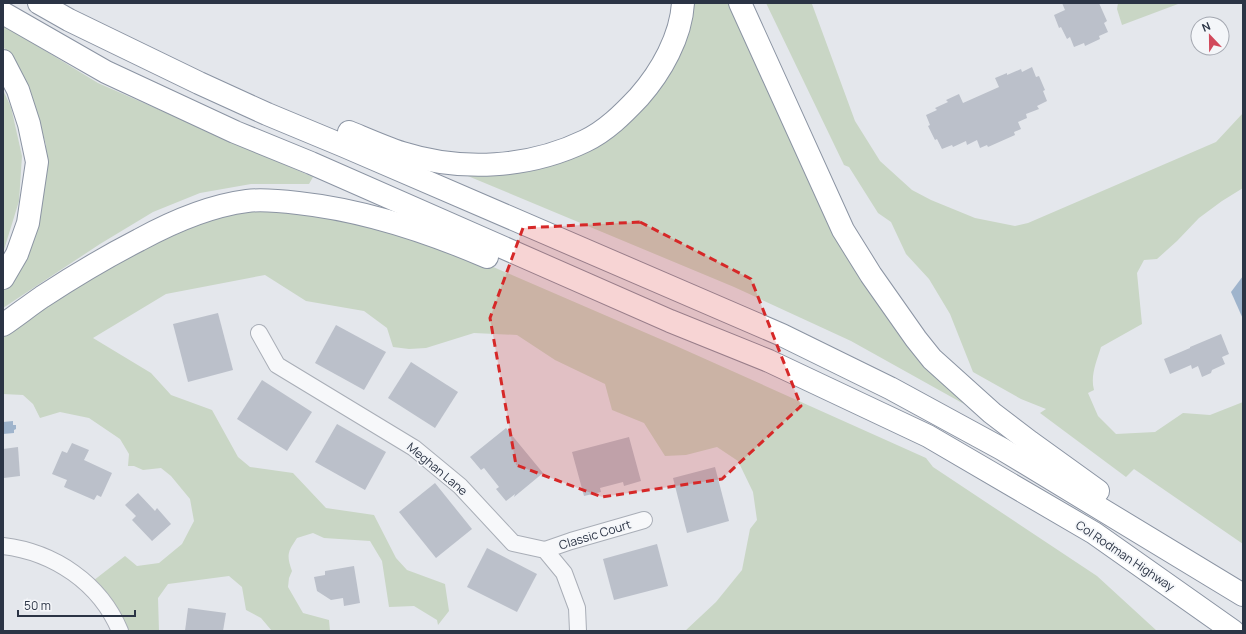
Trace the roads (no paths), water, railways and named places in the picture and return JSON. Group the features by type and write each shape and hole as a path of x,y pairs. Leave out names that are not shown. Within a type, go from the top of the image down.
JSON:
{"highway":[{"path":"39,3 69,20 186,77 267,114 682,291 788,338 890,388 1002,449 1243,594"},
{"path":"70,3 132,37 198,69 395,150 427,159 453,164 479,165 512,163 553,153 586,140 607,126 626,110 645,90 661,69 674,44 683,10 683,3"},
{"path":"740,3 843,230 871,275 932,359 992,413 1030,442 1077,477 1202,560 1243,594"},
{"path":"3,14 106,72 235,132 311,163 670,321"},
{"path":"3,61 18,90 29,124 37,162 28,223 17,254 3,278"},
{"path":"3,325 42,297 102,259 168,225 224,205 248,201 280,201 312,204 372,216 430,234 527,274 670,321"},
{"name":"Col Rodman Highway","path":"670,321 769,361 928,436 1094,533 1233,631"}],"street":[{"name":"Meghan Lane","path":"259,333 277,365 414,448 460,486 513,543 545,550"},
{"name":"Classic Court","path":"545,550 644,520"},
{"path":"3,546 28,550 44,556 58,563 85,581 105,604 120,631"},
{"path":"545,550 564,573 577,608 578,631"}],"water":[{"path":"1243,276 1243,319 1231,292"},
{"path":"13,421 13,425 16,425 14,433 3,434 3,422"}]}
